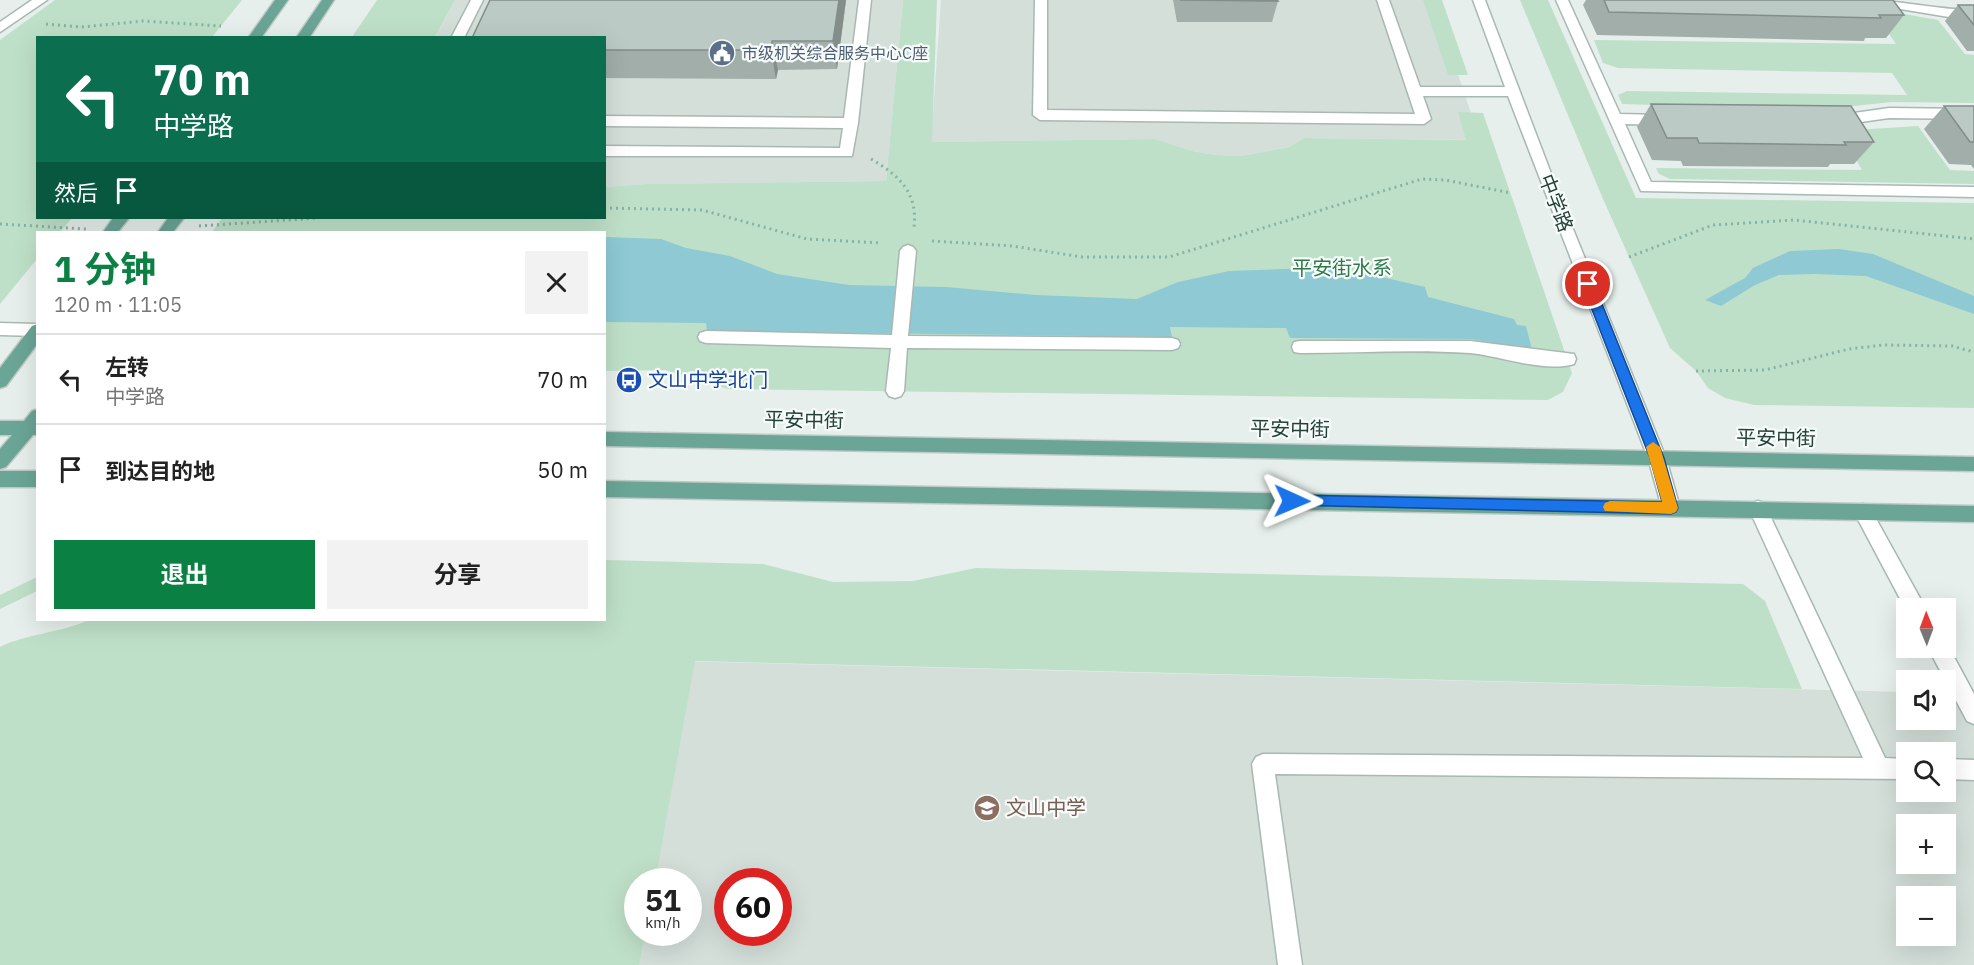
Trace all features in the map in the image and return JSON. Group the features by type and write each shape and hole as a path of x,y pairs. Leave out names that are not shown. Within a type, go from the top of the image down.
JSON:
{"main road":[{"path":"255,36 282,0"},
{"path":"303,36 328,0"},
{"path":"0,381 36,331"},
{"path":"0,428 35,424"},
{"path":"0,462 35,424"},
{"name":"平安中街","path":"606,439 1974,464"},
{"path":"0,479 36,479"},
{"path":"606,489 1974,514"}],"street":[{"path":"0,28 41,0"},
{"path":"458,36 477,0"},
{"path":"606,151 847,153 865,0"},
{"path":"1041,0 1040,115 1424,118 1383,0"},
{"name":"中学路","path":"1479,0 1657,458 1671,508"},
{"path":"1562,0 1646,187 1974,192"},
{"path":"1870,0 1955,14 1974,14"},
{"path":"1414,91 1514,92"},
{"path":"1816,121 1889,112 1974,114"},
{"path":"1615,119 1674,120"},
{"path":"606,121 851,123"},
{"path":"895,391 909,246"},
{"path":"0,329 36,330"},
{"path":"706,337 899,342 1173,344"},
{"path":"1300,347 1470,347 1527,356 1568,359"},
{"path":"1758,509 1879,769"},
{"path":"1863,512 1910,598"},
{"path":"1943,658 1974,714"},
{"path":"1290,965 1263,764 1896,769"},
{"path":"1956,770 1974,770"}],"path":[{"path":"20,14 56,26 140,21 221,26"},
{"path":"847,153 872,159 893,172 909,190 917,213 909,246"},
{"path":"606,208 702,210 807,239 909,246 1012,246 1082,257 1169,257 1422,178 1511,193"},
{"path":"170,226 308,219"},
{"path":"1629,257 1713,225 1794,220 1974,239"},
{"path":"0,224 114,227"},
{"path":"1696,371 1765,370 1849,349 1884,345 1952,346 1974,352"}],"shaded area":[{"path":"455,0 903,0 886,181 645,184 606,187 606,36 436,36"},
{"path":"941,0 1433,0 1480,140 1305,138 1289,147 1241,156 1192,151 1155,139 931,142"},
{"name":"文山中学","path":"71,646 1896,692 1896,730 1956,730 1956,693 1974,693 1974,965 0,965"}],"green space":[{"path":"55,0 242,0 213,36 36,36 36,219 71,219 61,231 36,231 36,260 0,304 0,40"},
{"path":"377,0 455,0 436,36 353,36"},
{"name":"平安街水系","path":"903,0 937,0 932,142 1155,139 1192,151 1241,156 1289,147 1304,138 1466,140 1458,112 1483,113 1572,373 1563,392 1548,400 728,389 665,370 606,371 606,231 213,231 221,219 606,219 606,187 645,184 886,181"},
{"path":"1423,0 1442,0 1468,75 1448,75"},
{"path":"1520,0 1548,0 1636,198 1974,203 1974,408 1754,405 1725,398 1708,388 1696,371 1670,348 1603,199"},
{"path":"1871,8 1938,20 1965,54 1974,55 1974,103 1892,102 1816,110 1622,104 1618,95 1627,91 1907,95 1892,73 1618,68 1603,63 1594,40 1896,44"},
{"path":"1918,126 1950,170 1974,171 1974,184 1670,179 1659,174 1656,168 1862,170 1839,131"},
{"path":"606,560 763,564 833,582 913,581 976,568 1743,584 1765,601 1802,689 695,661 658,868 624,868 624,946 643,946 639,965 0,965 0,647 11,642 86,621 606,621"},
{"path":"36,577 36,591 0,609 0,595"}],"water":[{"path":"606,237 661,239 686,248 730,256 777,274 849,285 946,287 1036,295 1137,299 1178,282 1229,271 1314,268 1360,272 1425,287 1428,297 1514,319 1517,325 1526,326 1532,350 1471,339 1290,338 1286,328 1170,327 1172,337 707,331 706,323 606,322"},
{"path":"1839,249 1873,254 1974,296 1974,314 1866,276 1779,275 1755,285 1721,306 1705,300 1745,278 1753,268 1790,251"}],"building":[{"name":"市级机关综合服务中心C座","path":"490,0 839,0 833,41 772,41 771,50 606,50 606,36 473,36"},
{"path":"1180,0 1277,0 1278,1"},
{"path":"1604,0 1893,0 1904,15 1879,15 1881,18 1609,12"},
{"path":"1958,5 1974,5 1974,25"},
{"path":"1651,104 1851,106 1874,142 1844,142 1846,145 1699,143 1697,138 1667,138"},
{"path":"1944,106 1974,106 1974,142 1970,142"}],"slow traffic":[{"path":"1610,507 1671,508 1653,447"}],"place":[{"name":"市级机关综合服务中心C座","path":"722,53"},
{"name":"文山中学北门","path":"629,380"},
{"name":"文山中学","path":"987,808"}],"route":[{"path":"1292,501 1671,508 1657,458 1588,284"}]}
